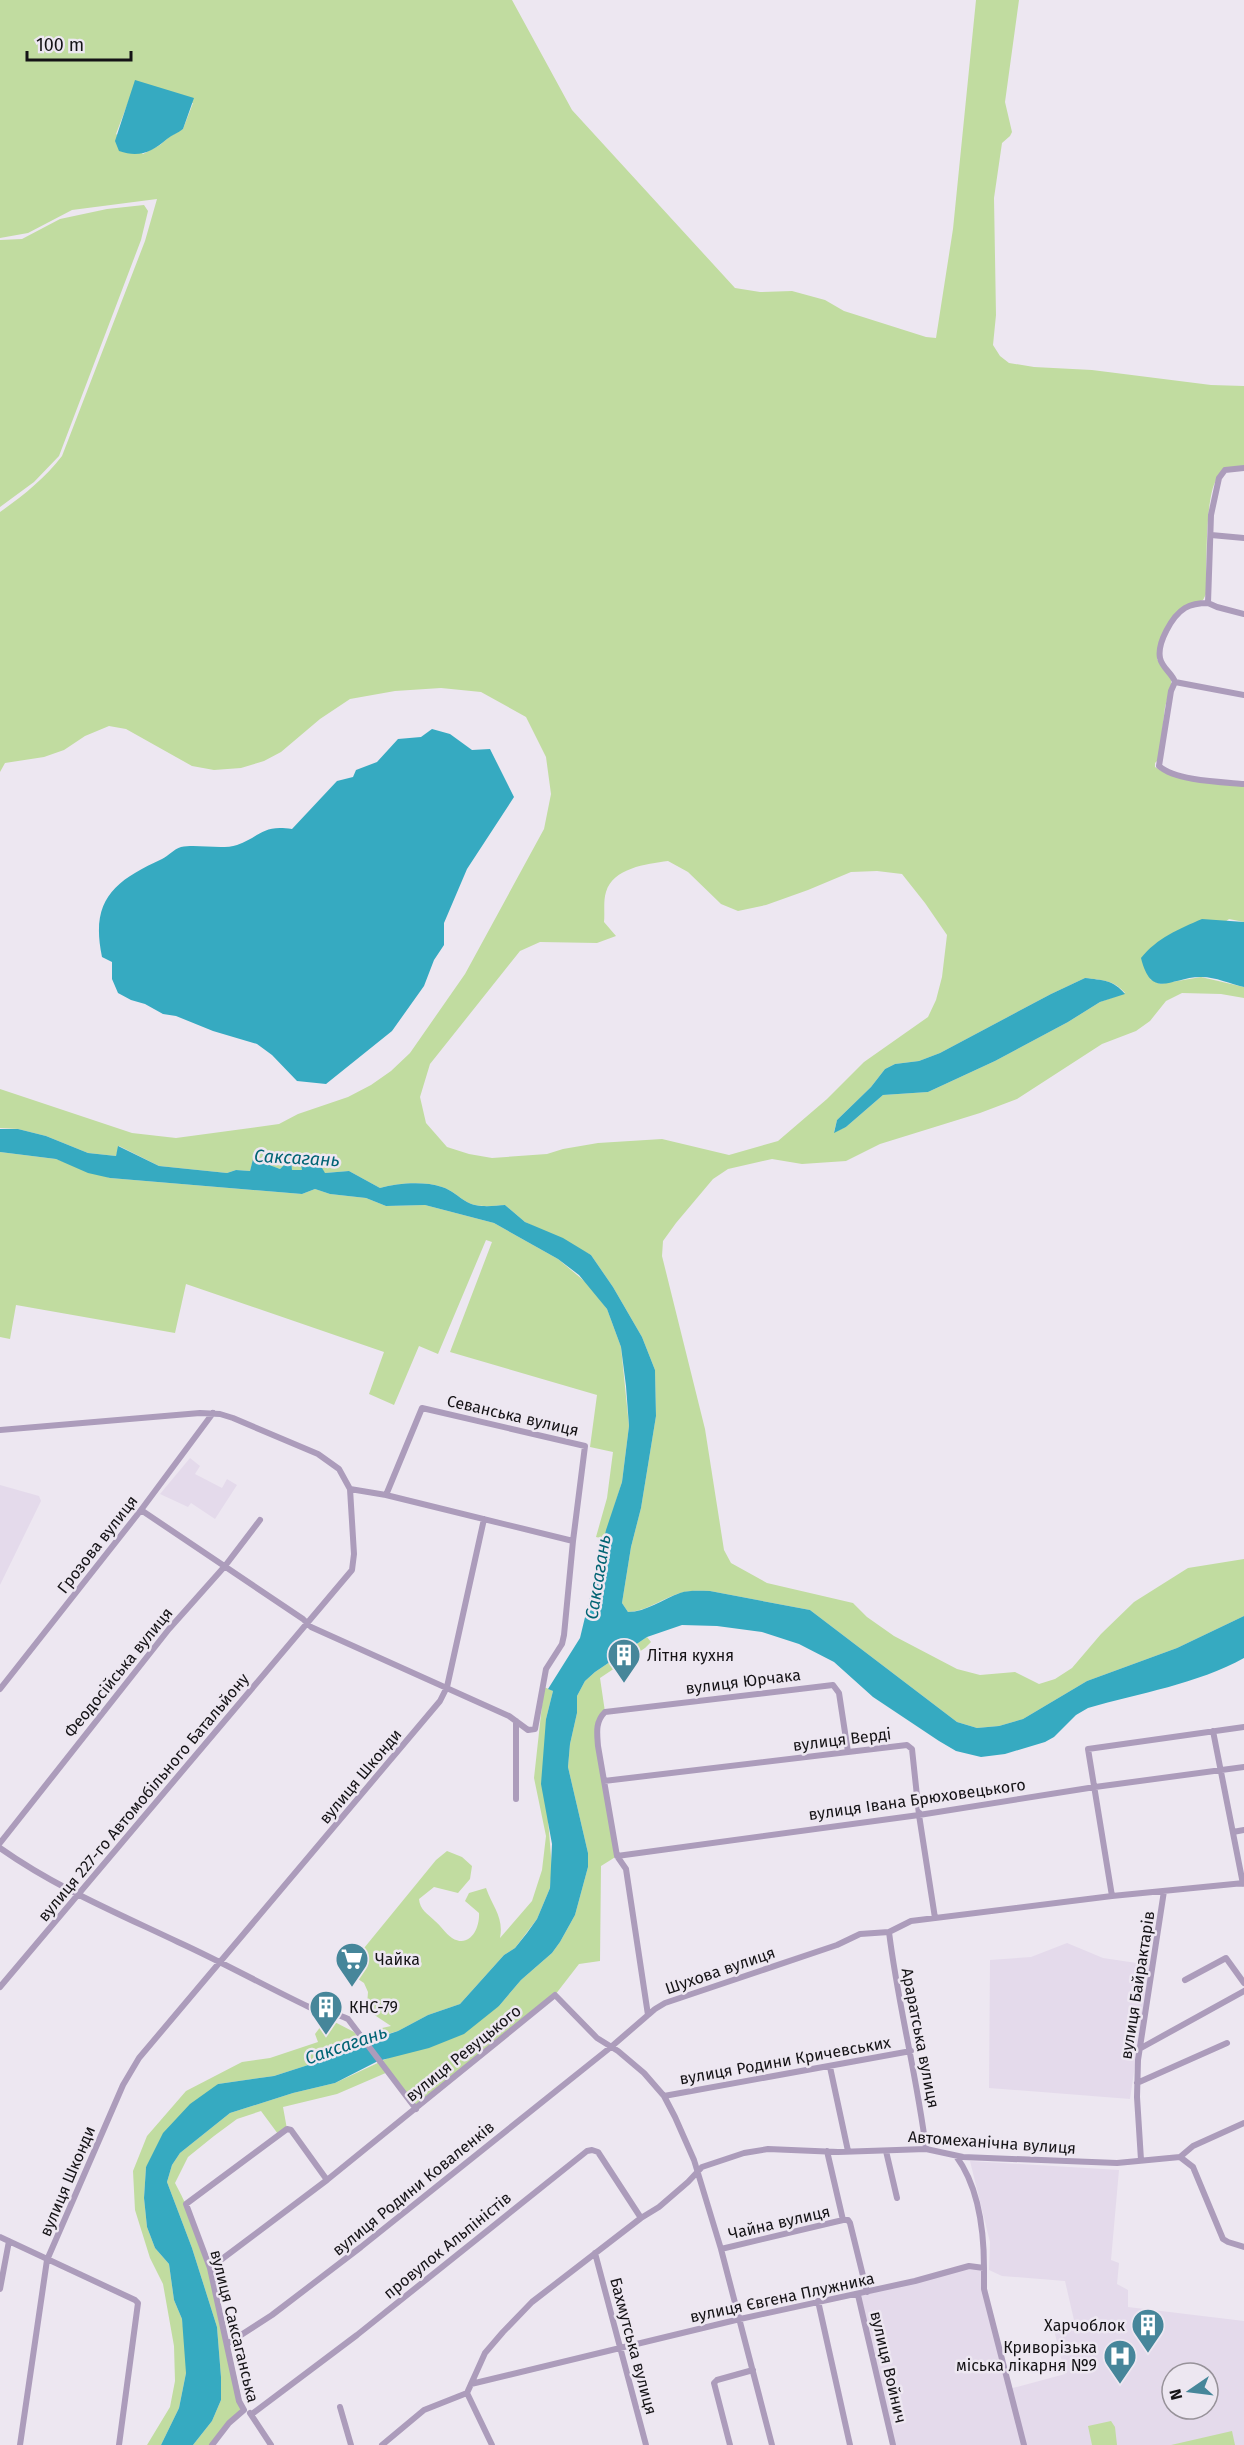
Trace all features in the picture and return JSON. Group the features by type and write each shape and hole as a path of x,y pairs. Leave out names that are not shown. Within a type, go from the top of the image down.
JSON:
{"street":[{"path":"1208,603 1213,497 1219,478 1225,470 1244,468"},
{"path":"1211,535 1244,538"},
{"path":"1244,614 1208,603 1193,604 1177,614 1166,634 1160,660 1175,682 1244,695"},
{"path":"1175,682 1171,692 1159,766 1165,771 1196,779 1244,784"},
{"name":"Севанська вулиця","path":"386,1496 422,1408 583,1445 585,1454 573,1541"},
{"path":"0,1430 213,1413 255,1426 318,1454 339,1469 350,1489 573,1541 564,1635 562,1644 546,1669 536,1728 528,1730 516,1721 447,1687 308,1624 141,1510"},
{"name":"Грозова вулиця","path":"0,1689 141,1510 213,1413"},
{"name":"вулиця 227-го Автомобільного Батальйону","path":"0,1987 352,1570 354,1563 350,1489"},
{"name":"вулиця Шконди","path":"20,2445 47,2260 130,2072 139,2058 434,1709 447,1687 484,1519"},
{"name":"Феодосійська вулиця","path":"0,1843 169,1629 225,1566 260,1520"},
{"name":"вулиця Юрчака","path":"604,1781 596,1728 599,1718 605,1712 833,1684 839,1694 848,1752"},
{"path":"516,1721 516,1799"},
{"path":"1112,1896 1088,1749 1244,1726"},
{"path":"1213,1731 1243,1883"},
{"name":"вулиця Верді","path":"604,1781 910,1746 934,1918"},
{"name":"вулиця Івана Брюховецького","path":"617,1856 714,1844 757,1835 919,1815 1095,1787 1244,1767"},
{"path":"604,1781 617,1856 625,1864 626,1869 648,2015"},
{"path":"1233,1832 1244,1830"},
{"path":"0,1848 78,1895 221,1962 316,2010 330,2011 348,2019 416,2109"},
{"name":"Шухова вулиця","path":"611,2047 665,2003 837,1945 867,1932 889,1932 903,1924 934,1918 1112,1896 1243,1883"},
{"name":"вулиця Байрактарів","path":"1141,2160 1137,2084 1164,1891"},
{"name":"Араратська вулиця","path":"889,1932 926,2150"},
{"path":"1185,1980 1226,1958 1244,1983"},
{"path":"1141,2048 1244,1991"},
{"name":"вулиця Ревуцького","path":"210,2268 327,2180 553,1995 558,1996 597,2038 611,2047"},
{"name":"вулиця Байрактарів","path":"1137,2084 1227,2043"},
{"path":"611,2047 644,2073 664,2096 687,2142 721,2249 772,2445"},
{"name":"вулиця Родини Коваленків","path":"227,2344 272,2315 361,2247 611,2047"},
{"name":"вулиця Родини Кричевських","path":"664,2096 911,2051"},
{"path":"830,2067 848,2151"},
{"name":"Автомеханічна вулиця","path":"697,2171 708,2164 756,2150 926,2150 956,2156 1117,2163 1180,2157 1193,2146 1244,2122"},
{"name":"вулиця Саксаганська","path":"212,2445 244,2410 239,2401 210,2268 186,2204 287,2129 291,2130 327,2180"},
{"name":"провулок Альпіністів","path":"252,2414 357,2334 586,2151 598,2152 641,2218"},
{"path":"827,2151 843,2220 848,2220 850,2223 867,2292"},
{"path":"886,2151 897,2198"},
{"path":"956,2156 966,2169 979,2213 984,2239 984,2289 1024,2445"},
{"path":"1180,2157 1193,2168 1223,2239 1244,2247"},
{"path":"382,2445 424,2410 467,2393 485,2353 532,2302 641,2218 659,2207 697,2171"},
{"name":"Чайна вулиця","path":"721,2249 843,2220"},
{"path":"0,2237 138,2303 119,2445"},
{"path":"0,2289 9,2241"},
{"name":"Бахмутська вулиця","path":"595,2253 646,2445"},
{"name":"вулиця Євгена Плужника","path":"471,2384 818,2301 858,2295 969,2266 984,2268"},
{"name":"вулиця Войнич","path":"858,2295 893,2445"},
{"path":"818,2301 850,2445"},
{"path":"730,2445 714,2383 717,2380 753,2370"},
{"path":"467,2393 492,2445"},
{"path":"340,2407 351,2445"},
{"path":"244,2410 252,2414 271,2445"}],"shaded area":[{"path":"190,1458 200,1466 195,1474 222,1488 227,1479 237,1485 215,1519 191,1503 188,1507 160,1494"},
{"path":"0,1485 39,1496 41,1501 0,1585"},
{"path":"1067,1943 1103,1958 1150,1965 1130,2099 989,2088 990,1960 1031,1957"},
{"path":"970,2161 1119,2170 1111,2260 1119,2263 1117,2284 1128,2290 1128,2307 1244,2321 1244,2445 893,2445 858,2295 949,2270 984,2268 984,2289 1009,2389 1065,2374 1053,2326 1074,2320 1065,2281 1002,2276 989,2270 990,2242"}],"green space":[{"path":"0,0 512,0 572,110 735,288 760,292 792,291 825,300 844,311 926,337 936,338 953,229 976,0 1019,0 1005,102 1012,132 1002,143 994,198 996,315 993,345 1000,356 1009,363 1034,367 1092,370 1211,385 1244,386 1244,468 1225,471 1214,484 1209,513 1206,594 1203,600 1183,607 1158,647 1157,659 1171,678 1171,685 1165,707 1159,759 1155,767 1186,780 1244,786 1244,922 1229,919 1150,979 1160,984 1201,977 1244,987 1244,998 1221,994 1182,993 1166,1001 1150,1021 1136,1031 1102,1044 1017,1099 880,1144 846,1161 802,1164 772,1159 728,1169 713,1179 676,1223 663,1241 662,1256 705,1429 724,1550 731,1563 767,1583 853,1603 867,1617 894,1636 957,1669 980,1675 1015,1672 1039,1684 1055,1679 1072,1668 1101,1634 1134,1602 1188,1568 1244,1559 1244,1616 1177,1648 1087,1681 1023,1719 999,1726 977,1728 957,1722 810,1610 710,1591 696,1591 684,1592 641,1610 628,1612 622,1603 656,1416 655,1370 642,1337 591,1255 525,1222 505,1205 471,1204 449,1190 435,1185 411,1183 380,1188 349,1171 325,1173 292,1170 291,1159 280,1169 253,1160 250,1171 236,1170 227,1173 159,1166 119,1146 116,1156 88,1153 46,1136 18,1129 0,1128 0,1089 132,1133 176,1138 279,1124 298,1114 348,1097 371,1085 391,1071 410,1053 465,974 544,829 551,794 546,757 526,717 481,692 441,688 395,691 350,699 320,719 281,752 264,761 241,768 214,770 192,766 126,729 109,726 85,736 64,750 44,757 5,763 0,772 0,512 33,486 62,456 145,241 157,199 72,210 28,233 0,238","holes":["129,100 193,103 183,129 143,154 116,134","668,861 688,872 721,904 738,911 766,905 851,872 877,871 902,874 947,935 942,977 936,1000 928,1017 864,1062 827,1099 778,1141 729,1155 662,1139 598,1143 547,1154 492,1158 447,1147 426,1123 420,1097 430,1064 520,951 540,942 597,943 616,936 604,922 606,892 616,877 641,866","1085,978 1112,983 1125,993 1100,1002 995,1061 928,1092 883,1095 846,1127 834,1132 837,1120 871,1087 885,1069 895,1064 919,1061 940,1053"]},
{"path":"144,205 148,211 141,240 59,456 34,482 0,507 0,240 22,239 60,219 107,209"},
{"path":"0,1152 56,1159 110,1178 302,1194 315,1189 330,1194 366,1198 386,1206 425,1205 494,1223 558,1259 589,1285 607,1309 621,1347 629,1426 622,1482 604,1539 596,1537 607,1498 613,1452 590,1447 597,1395 450,1352 492,1242 486,1240 438,1354 419,1346 394,1405 369,1394 384,1352 186,1284 175,1333 16,1305 10,1339 0,1337"},
{"path":"647,1637 651,1642 645,1648 600,1678 605,1712 596,1728 617,1856 601,1866 600,1961 579,1964 555,1995 416,2109 388,2072 337,2094 283,2107 287,2129 278,2134 261,2111 237,2119 188,2157 175,2183 209,2266 244,2410 212,2445 193,2445 212,2421 221,2400 221,2377 217,2327 192,2248 167,2182 172,2165 180,2153 230,2113 293,2093 335,2083 499,2006 521,1980 552,1953 575,1915 588,1867 588,1853 568,1767 570,1744 577,1713 577,1696 585,1681 595,1672"},
{"path":"544,1687 553,1691 546,1719 548,1820 552,1868 550,1888 537,1919 515,1948 504,1955 460,2004 428,2015 398,2031 374,2038 382,2028 391,2026 373,2014 367,2005 368,1992 364,1983 349,1973 351,1964 436,1860 447,1851 462,1857 472,1866 470,1879 458,1893 434,1887 419,1899 424,1911 458,1941 469,1939 478,1925 479,1913 465,1901 469,1893 486,1888 499,1918 500,1938 532,1901 542,1870 546,1836 534,1778"},
{"path":"327,2018 354,2032 362,2043 333,2057 274,2076 218,2084 146,2167 144,2198 147,2227 155,2248 169,2264 174,2300 182,2319 186,2347 186,2373 179,2408 161,2445 147,2445 170,2407 175,2381 174,2346 163,2284 150,2258 135,2210 133,2171 147,2136 186,2091 242,2062 270,2058 318,2042 315,2034"},
{"path":"1111,2421 1115,2427 1117,2445 1092,2445 1088,2426"},
{"path":"1232,2431 1235,2445 1171,2445"}],"water":[{"path":"135,80 194,98 183,129 156,147 139,154 119,151 115,141"},
{"path":"432,729 450,734 472,750 490,749 514,797 467,869 444,923 444,945 434,960 424,986 392,1031 326,1084 297,1081 272,1055 257,1044 213,1031 176,1016 163,1014 118,993 112,979 112,962 102,957 99,937 103,907 119,885 181,847 231,846 274,828 292,829 337,781 353,777 356,770 377,762 398,739 421,737"},
{"path":"1202,919 1244,922 1244,987 1207,977 1164,984 1157,983 1146,971 1141,958 1147,951 1169,935"},
{"path":"1085,978 1112,983 1125,994 1100,1002 995,1061 928,1092 883,1095 846,1127 834,1133 837,1120 871,1087 885,1069 895,1064 919,1061 940,1053"},
{"name":"Саксагань","path":"0,1129 18,1129 46,1136 88,1153 116,1156 118,1146 159,1166 227,1173 236,1170 250,1171 253,1159 280,1169 291,1158 292,1170 302,1170 300,1158 315,1156 325,1173 349,1171 380,1188 419,1183 435,1185 446,1188 475,1205 505,1205 525,1222 563,1238 591,1255 642,1337 655,1370 656,1416 622,1603 628,1612 648,1608 687,1591 710,1591 810,1610 957,1722 977,1728 999,1726 1023,1719 1087,1681 1177,1648 1244,1616 1244,1658 1207,1675 1088,1708 1076,1715 1054,1737 1045,1742 1005,1754 981,1757 956,1751 939,1741 873,1697 834,1662 799,1644 762,1632 717,1626 682,1625 647,1637 595,1672 585,1681 577,1696 577,1713 570,1744 568,1767 588,1853 588,1867 575,1915 552,1953 521,1980 499,2006 464,2034 429,2048 378,2061 335,2083 293,2093 230,2113 180,2153 172,2165 167,2182 192,2248 217,2327 221,2400 212,2421 193,2445 161,2445 179,2408 186,2373 182,2319 174,2300 169,2264 155,2248 147,2227 144,2198 146,2167 163,2133 190,2104 218,2084 274,2076 333,2057 362,2043 398,2031 428,2015 460,2004 504,1955 515,1948 537,1919 550,1888 552,1844 541,1784 546,1719 553,1691 548,1689 580,1638 606,1530 622,1482 629,1426 626,1386 621,1347 607,1309 579,1275 558,1259 494,1223 425,1205 386,1206 366,1198 330,1194 315,1189 302,1194 110,1178 88,1173 56,1159 0,1152"}],"place":[{"name":"Літня кухня","path":"624,1684"},
{"name":"Чайка","path":"352,1988"},
{"name":"КНС-79","path":"326,2036"},
{"name":"Харчоблок","path":"1148,2354"},
{"name":"Криворізька міська лікарня №9","path":"1120,2385"}]}
